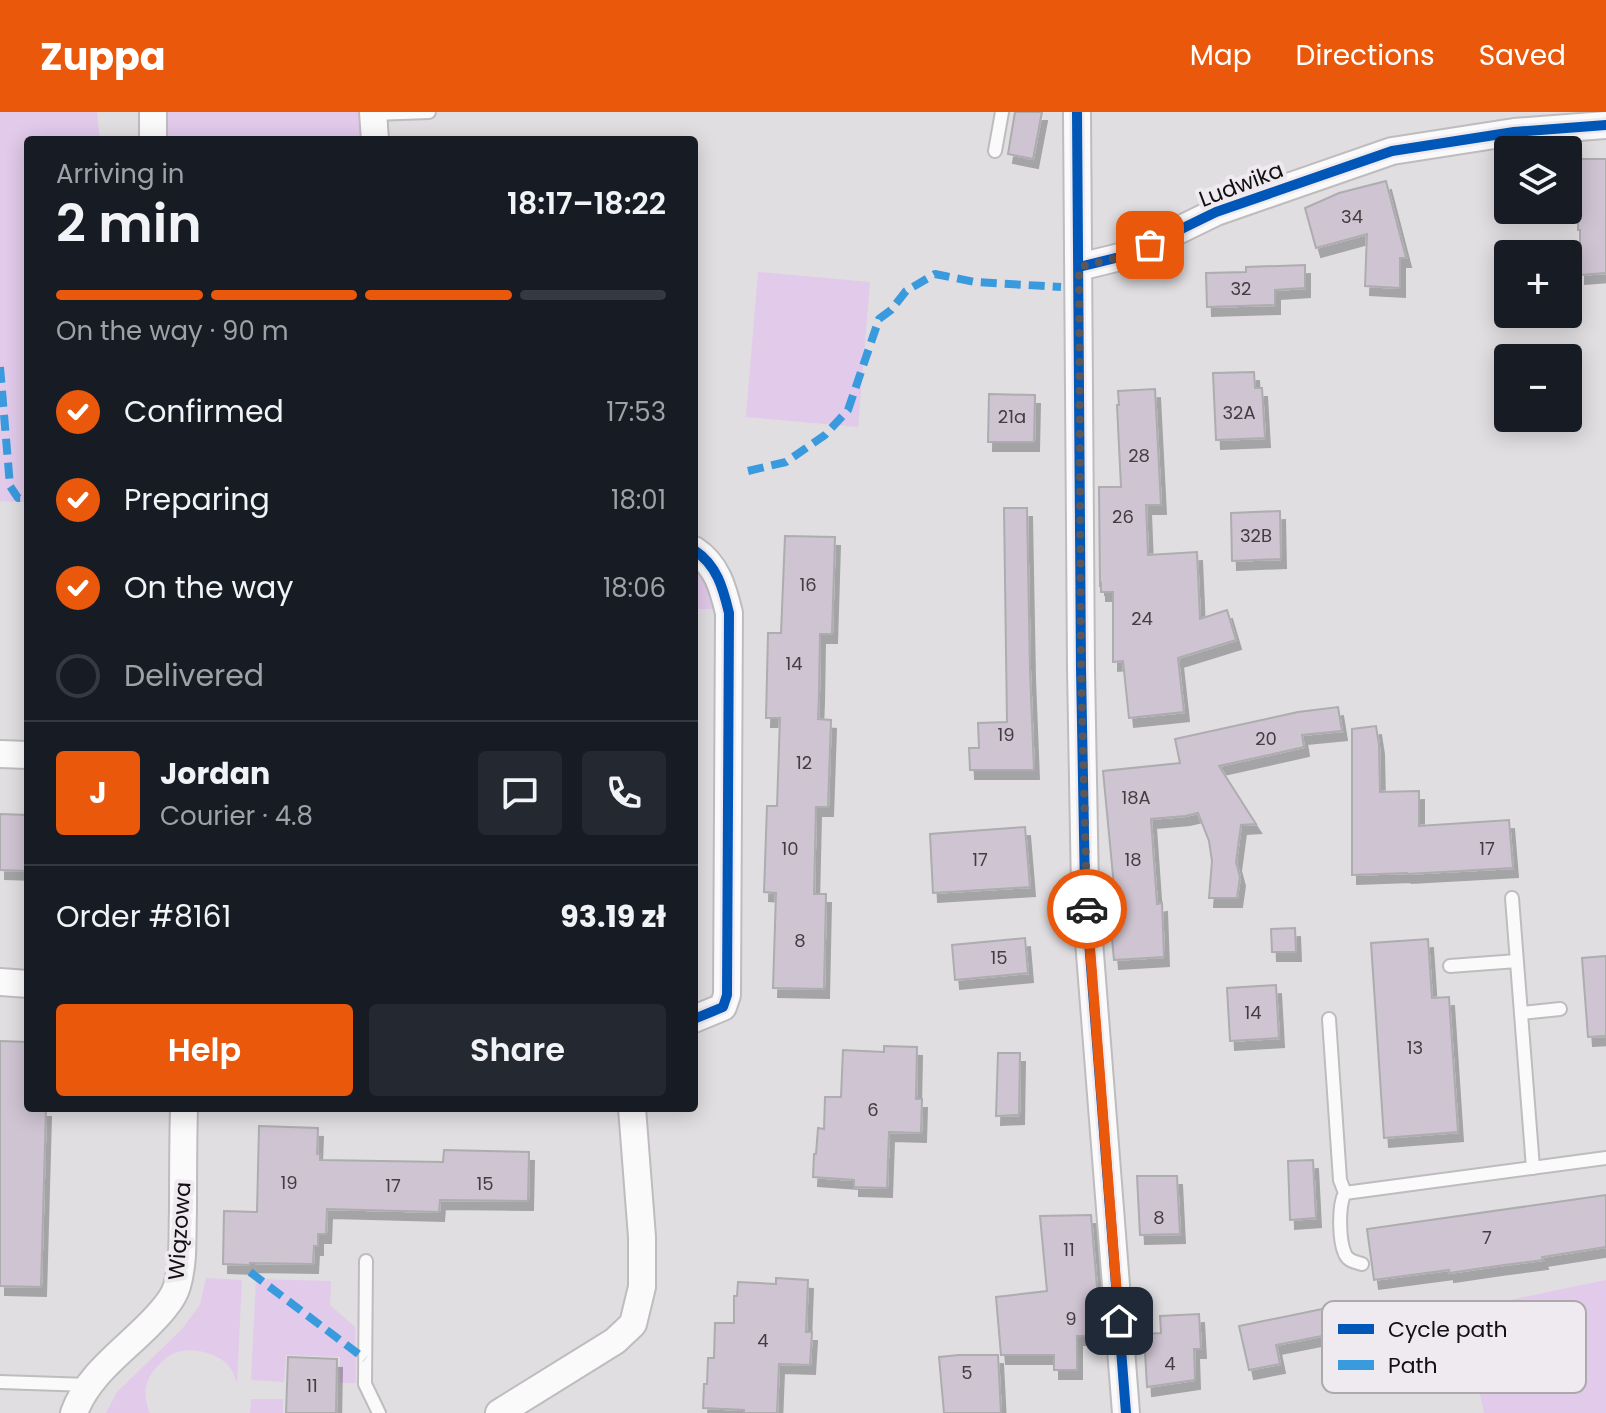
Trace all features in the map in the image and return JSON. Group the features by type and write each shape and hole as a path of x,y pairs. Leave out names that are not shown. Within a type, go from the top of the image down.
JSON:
{"street":[{"path":"153,112 153,136"},
{"path":"1077,112 1085,890 1126,1413"},
{"path":"373,113 375,136"},
{"name":"Ludwika","path":"1079,267 1128,255 1216,212 1392,151 1514,132 1606,125"},
{"path":"698,553 720,580 729,613 729,629 727,995 723,1007 698,1017"},
{"path":"0,754 24,755"},
{"path":"0,982 24,984"},
{"name":"Wiązowa","path":"74,1413 89,1386 147,1328 177,1289 181,1270 184,1112"},
{"path":"499,1413 615,1341 633,1324 642,1287 642,1237 632,1112"}],"lane":[{"path":"373,113 429,112"},
{"path":"995,151 1002,112"},
{"path":"1512,898 1533,1168"},
{"path":"1450,966 1517,961"},
{"path":"1521,1013 1560,1009"},
{"path":"1329,1019 1340,1180 1345,1193 1341,1201 1341,1229 1345,1254 1350,1261 1362,1264"},
{"path":"1345,1193 1606,1158"},
{"path":"366,1261 365,1384 379,1413"},
{"path":"0,1382 89,1386"}],"shaded area":[{"path":"0,112 97,112 100,136 24,136 24,502 0,501"},
{"path":"167,112 361,112 363,136 168,136"},
{"path":"758,272 870,282 858,427 746,417"},
{"path":"698,567 702,571 722,609 698,609"},
{"path":"206,1278 242,1280 237,1383 229,1366 218,1358 198,1351 177,1352 163,1360 149,1378 146,1394 150,1413 106,1413 117,1392 182,1329 200,1305"},
{"path":"256,1279 331,1281 330,1305 355,1327 356,1383 340,1383 340,1357 286,1355 284,1382 251,1380"},
{"path":"1606,1280 1606,1413 1484,1413 1480,1393 1586,1393 1586,1301 1505,1301"},
{"path":"251,1399 283,1399 283,1413 250,1413"}],"building":[{"path":"1015,112 1042,112 1033,159 1008,154"},
{"path":"1582,159 1606,159 1606,273 1582,275 1582,240 1578,224 1582,224"},
{"path":"1386,181 1406,258 1400,258 1400,288 1365,286 1367,234 1316,248 1305,208 1339,193"},
{"path":"1305,265 1305,288 1275,290 1275,305 1207,307 1206,273 1246,272 1246,267"},
{"path":"1254,372 1255,388 1262,388 1265,438 1216,440 1213,373"},
{"path":"1155,389 1161,505 1146,505 1148,555 1197,552 1200,619 1227,610 1236,640 1178,658 1184,712 1129,718 1123,661 1113,662 1113,592 1101,592 1100,585 1099,487 1121,487 1118,391"},
{"path":"989,394 1035,395 1034,442 988,442"},
{"path":"1004,508 1027,508 1034,770 970,770 969,748 979,748 978,723 1007,722"},
{"path":"1280,511 1281,559 1232,561 1231,513"},
{"path":"785,536 835,537 832,634 820,634 818,719 831,720 828,807 816,807 814,894 826,894 824,989 773,988 776,893 764,892 767,806 777,806 780,718 766,718 768,633 781,633"},
{"path":"1338,707 1342,731 1302,735 1304,747 1219,766 1256,824 1241,825 1236,862 1240,877 1237,898 1209,898 1212,861 1209,841 1198,813 1151,819 1157,904 1162,903 1164,957 1114,960 1108,897 1115,897 1103,771 1180,763 1175,739 1298,712"},
{"path":"1376,726 1380,792 1419,791 1419,826 1509,820 1513,868 1352,875 1352,729"},
{"path":"0,814 24,815 24,871 0,870"},
{"path":"1025,827 1030,887 933,893 930,834"},
{"path":"1295,928 1296,952 1272,952 1271,929"},
{"path":"1025,938 1028,973 955,980 952,945"},
{"path":"1428,939 1432,998 1449,997 1458,1132 1384,1138 1371,943"},
{"path":"1606,956 1606,1036 1588,1037 1582,958"},
{"path":"1276,985 1279,1038 1230,1041 1227,988"},
{"path":"0,1041 24,1042 24,1112 46,1112 41,1287 0,1286"},
{"path":"884,1046 917,1047 916,1099 922,1099 921,1133 889,1132 887,1188 854,1187 854,1180 813,1177 818,1128 824,1129 825,1097 841,1097 843,1050 884,1052"},
{"path":"998,1053 1020,1053 1019,1115 996,1116"},
{"path":"259,1126 318,1128 317,1154 320,1154 320,1160 443,1162 444,1150 529,1152 528,1201 440,1200 439,1212 327,1209 326,1234 318,1234 313,1264 223,1264 224,1211 257,1212"},
{"path":"1313,1160 1316,1218 1290,1220 1288,1161"},
{"path":"1137,1176 1177,1176 1180,1234 1140,1235"},
{"path":"1606,1195 1606,1247 1542,1257 1543,1260 1374,1280 1367,1229"},
{"path":"1091,1215 1101,1336 1077,1336 1077,1370 1054,1370 1054,1355 1001,1355 996,1297 1047,1291 1040,1216"},
{"path":"776,1278 808,1280 806,1332 812,1332 810,1365 779,1364 777,1413 703,1408 708,1358 714,1358 715,1323 734,1323 734,1296 737,1296 738,1282 776,1284"},
{"path":"1322,1309 1322,1336 1276,1345 1280,1364 1249,1370 1239,1326"},
{"path":"1199,1314 1201,1349 1194,1349 1195,1380 1147,1387 1144,1334 1161,1333 1160,1316"},
{"path":"998,1355 1001,1413 944,1413 939,1357"},
{"path":"288,1357 337,1359 336,1413 286,1413"}],"marked path":[{"path":"748,471 786,462 825,435 848,410 879,319 906,291 935,274 975,282 1061,287"},
{"path":"0,367 10,486 18,498 24,498"},
{"path":"250,1272 365,1359"}],"cycle path":[{"path":"1077,112 1085,890 1126,1413"},
{"path":"1079,267 1128,255 1216,212 1392,151 1514,132 1606,125"},
{"path":"698,553 714,570 729,613 727,995 723,1007 698,1017"}],"way so far":[{"path":"1087,909 1081,669 1079,267 1128,255 1150,245"}],"route":[{"path":"1087,909 1119,1321"}]}
